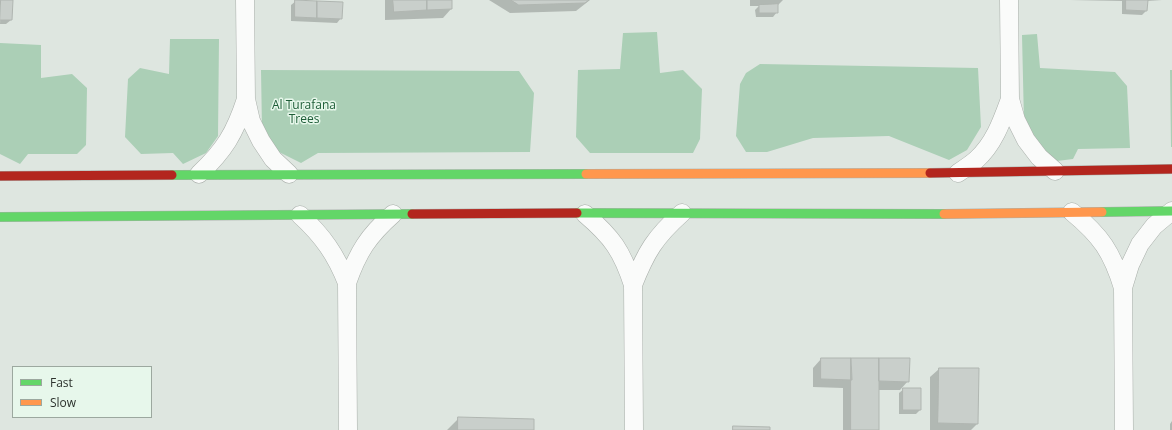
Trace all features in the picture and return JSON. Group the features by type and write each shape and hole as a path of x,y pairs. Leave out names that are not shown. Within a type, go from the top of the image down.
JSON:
{"main road":[{"path":"2,175 958,173 1172,169"},
{"path":"0,217 682,213 886,215 1172,211"}],"street":[{"path":"245,0 246,100 251,121 260,141 273,159 289,174"},
{"path":"1009,0 1010,99 1016,120 1026,140 1039,157 1055,171"},
{"path":"958,173 976,160 991,142 1002,122 1010,99"},
{"path":"199,174 215,159 228,141 239,121 246,100"},
{"path":"1123,288 1130,265 1140,244 1154,226 1172,211"},
{"path":"1072,212 1090,227 1105,245 1116,266 1123,288 1124,430"},
{"path":"633,285 641,264 652,245 666,228 682,213"},
{"path":"348,430 347,283 354,263 364,244 377,228 393,214"},
{"path":"585,214 602,228 616,245 626,264 633,285 634,430"},
{"path":"300,215 316,229 328,246 339,264 347,283"}],"green space":[{"path":"657,32 660,73 683,70 702,89 700,139 693,153 590,153 576,137 578,70 620,69 623,33"},
{"path":"1037,34 1040,68 1115,72 1127,86 1130,148 1078,149 1073,159 1057,161 1035,142 1024,122 1022,35"},
{"path":"170,39 219,39 218,136 206,153 183,164 173,153 141,154 125,137 128,79 140,68 169,74"},
{"path":"0,43 41,45 41,78 72,74 87,88 86,145 77,154 28,154 20,164 0,154"},
{"path":"760,64 978,68 981,127 967,150 949,160 889,136 813,138 767,152 746,152 736,136 740,84 746,73"},
{"name":"Al Turafana Trees","path":"261,70 519,71 534,93 530,152 318,153 301,163 279,152 262,129"},
{"path":"1170,70 1172,70 1172,147 1171,147"}],"building":[{"path":"1,0 13,0 12,20 0,20"},
{"path":"295,0 317,1 317,18 295,17"},
{"path":"393,0 427,0 427,10 394,12"},
{"path":"427,0 452,0 452,9 427,10"},
{"path":"511,0 589,0 585,3 519,5"},
{"path":"1126,0 1148,0 1147,11 1126,10"},
{"path":"317,1 343,2 342,19 317,18"},
{"path":"778,4 778,13 759,13 759,5"},
{"path":"821,358 851,358 852,380 821,379"},
{"path":"851,358 879,358 879,430 851,430"},
{"path":"879,358 910,358 909,382 879,381"},
{"path":"939,368 979,368 978,424 938,423"},
{"path":"903,388 921,388 921,410 903,410"},
{"path":"458,417 534,419 534,430 458,430"},
{"path":"733,426 770,427 770,430 733,430"}],"traffic: fast":[{"path":"172,175 586,174"},
{"path":"1102,212 1172,211"},
{"path":"577,213 944,214"},
{"path":"0,217 412,214"}],"traffic: slow":[{"path":"586,174 930,173"},
{"path":"944,214 1102,212"}],"traffic: jam":[{"path":"930,173 1172,169"},
{"path":"0,176 172,175"},
{"path":"412,214 577,213"}]}
